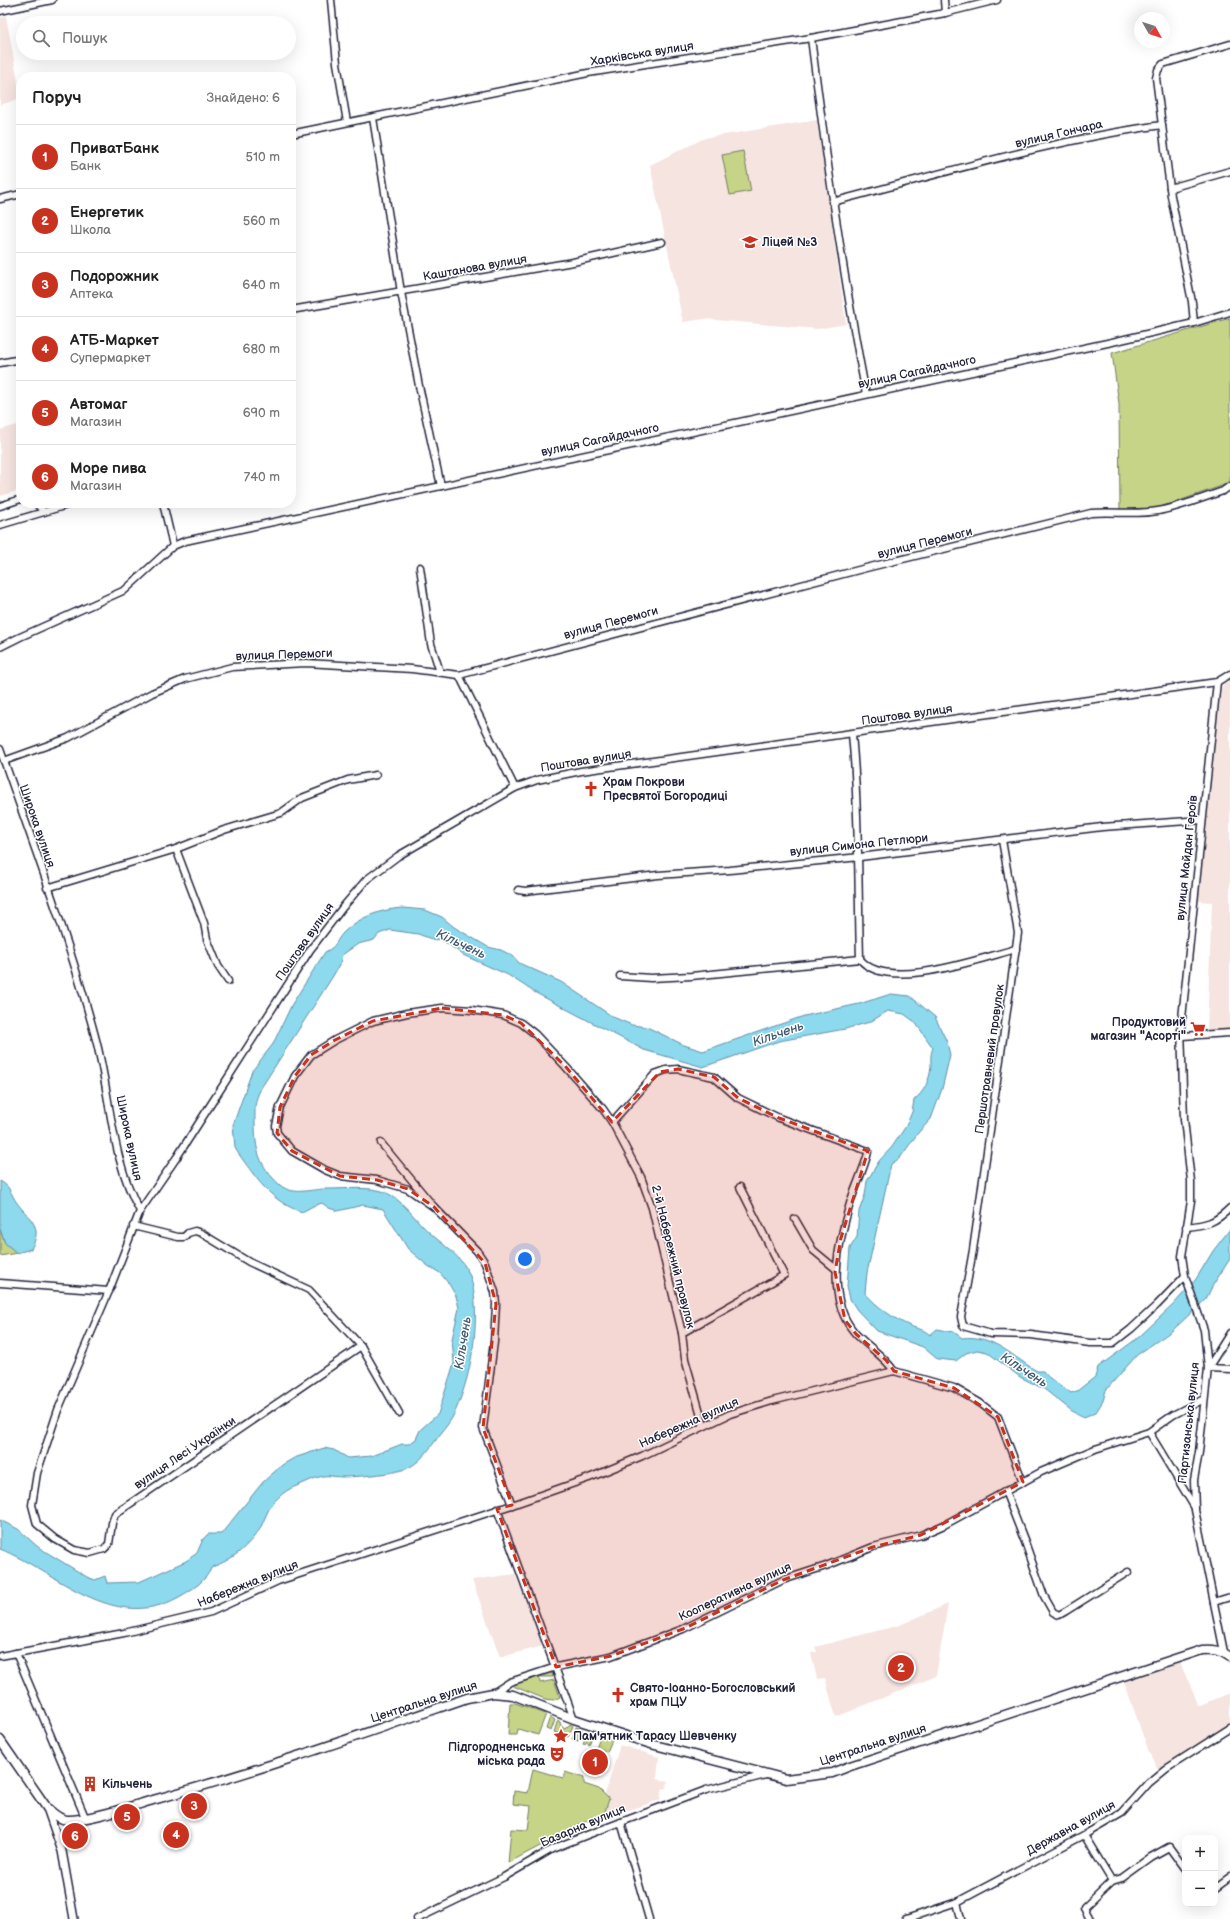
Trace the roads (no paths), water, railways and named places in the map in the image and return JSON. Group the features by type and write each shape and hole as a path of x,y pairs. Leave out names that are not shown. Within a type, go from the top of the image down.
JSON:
{"main road":[{"name":"Центральна вулиця","path":"47,1808 56,1816 67,1820 85,1817 189,1790 278,1764 467,1698 493,1693 513,1695 574,1719 651,1744 766,1775 786,1779 832,1773 1202,1650 1214,1649 1227,1654"},
{"path":"0,1740 47,1808"}],"street":[{"path":"0,11 52,0"},
{"path":"331,0 337,63 347,122"},
{"path":"944,0 945,13"},
{"name":"Харківська вулиця","path":"296,133 588,73 811,38 945,13 997,0"},
{"path":"811,38 832,202 847,296 866,394"},
{"path":"1194,323 1170,188 1156,78 1158,70 1163,64 1230,44"},
{"path":"373,118 401,292 419,386 441,486"},
{"name":"вулиця Гончара","path":"832,202 998,159 1091,138 1162,125"},
{"path":"1170,188 1230,171"},
{"path":"0,199 16,195"},
{"name":"Каштанова вулиця","path":"296,309 573,262 662,242"},
{"name":"вулиця Сагайдачного","path":"0,647 125,590 173,546 200,538 1194,323 1230,312"},
{"path":"0,363 16,360"},
{"name":"вулиця Перемоги","path":"4,761 68,738 152,692 185,679 232,667 306,663 440,672 460,675 851,572 1091,514 1104,512 1127,514 1159,511 1223,491 1230,486"},
{"path":"0,506 16,501"},
{"path":"40,508 44,512"},
{"path":"0,525 57,508"},
{"path":"165,508 173,546"},
{"path":"420,567 430,644 440,672"},
{"name":"Поштова вулиця","path":"140,1211 177,1157 310,950 366,880 398,856 515,788 537,780 581,771 1217,682 1230,674"},
{"path":"460,675 515,788"},
{"name":"вулиця Майдан Героїв","path":"1184,1276 1182,1256 1191,1202 1192,1180 1184,1119 1182,1036 1195,887 1217,682"},
{"path":"852,734 857,786 860,857 860,959 865,965 887,973 929,972 1016,949 1018,933 1002,840"},
{"name":"Широка вулиця","path":"0,749 82,990 103,1064 120,1159 130,1192 140,1211"},
{"path":"47,888 176,849 224,830 281,813 302,798 348,780 376,775"},
{"name":"вулиця Симона Петлюри","path":"518,890 525,891 658,875 730,870 860,857 1102,827 1202,820"},
{"path":"176,849 204,923 207,939 218,966 228,982"},
{"name":"Першотравневий провулок","path":"1016,949 974,1242 961,1317 963,1326 991,1334 1032,1335 1090,1343 1113,1342 1131,1329 1157,1305 1184,1276"},
{"path":"620,976 651,978 691,976 860,959"},
{"name":"2-й Набережний провулок","path":"434,1207 408,1189 377,1180 340,1176 325,1170 292,1151 280,1138 276,1126 280,1107 295,1076 311,1055 335,1040 373,1021 407,1013 442,1008 503,1015 521,1023 535,1034 566,1067 612,1122 641,1177 652,1208 682,1333 685,1359 704,1426"},
{"path":"1182,1036 1230,1033"},
{"path":"612,1122 655,1074 666,1070 678,1069 714,1077 738,1098 779,1118 868,1151 868,1156 860,1173 851,1200 841,1238 836,1268 840,1301 846,1320 856,1334 886,1360 894,1371"},
{"path":"381,1143 434,1207 477,1251 485,1263 495,1292 496,1304 494,1342 483,1428 512,1505"},
{"path":"682,1333 784,1276 740,1187"},
{"path":"1186,1227 1207,1225 1222,1216 1230,1208"},
{"path":"0,1283 109,1291 140,1211"},
{"path":"795,1219 813,1250 836,1268"},
{"path":"133,1226 178,1237 184,1237 188,1233 195,1231 208,1236 249,1262 308,1290 361,1346 399,1412"},
{"name":"Партизанська вулиця","path":"1184,1276 1204,1330 1208,1368 1199,1452 1194,1480 1195,1510 1214,1602 1227,1654"},
{"name":"вулиця Лесі Українки","path":"109,1291 58,1410 37,1473 32,1505 36,1524 55,1540 74,1550 90,1553 104,1549 109,1544 115,1514 361,1346"},
{"path":"1230,1333 1208,1368 1230,1370"},
{"name":"Набережна вулиця","path":"0,1656 124,1633 211,1612 278,1581 512,1505 642,1456 730,1414 772,1401 894,1371 954,1388 980,1403 998,1417 1023,1482"},
{"name":"Кооперативна вулиця","path":"493,1693 510,1682 556,1667 611,1656 683,1629 783,1580 826,1566 873,1547 921,1535 944,1525 1041,1472 1095,1449 1149,1432 1173,1415 1204,1399"},
{"path":"1149,1432 1195,1510"},
{"path":"1005,1492 1044,1596 1053,1612 1059,1615 1128,1572"},
{"path":"498,1509 574,1719"},
{"path":"1214,1602 1230,1597"},
{"path":"16,1653 85,1817"},
{"name":"Державна вулиця","path":"906,1919 957,1902 1084,1836 1122,1813 1149,1783 1166,1769 1230,1728"},
{"name":"Базарна вулиця","path":"417,1919 504,1877 552,1849 706,1790 766,1775"},
{"path":"47,1808 62,1851 74,1919"},
{"path":"621,1822 649,1919"},
{"path":"1084,1836 1112,1881"},
{"path":"1090,1919 1084,1908 1112,1881 1122,1878 1150,1857 1169,1847 1182,1865"},
{"path":"1218,1887 1230,1878"},
{"path":"957,1902 961,1919"}],"water":[{"path":"403,908 425,910 442,917 454,927 488,947 501,950 513,956 519,963 561,982 613,1017 632,1025 647,1027 684,1045 703,1051 804,1016 859,1004 891,994 910,996 935,1017 947,1042 950,1055 942,1089 931,1119 918,1133 900,1158 891,1164 867,1273 865,1293 891,1316 910,1326 923,1330 930,1335 937,1329 954,1332 962,1338 983,1339 1001,1347 1037,1371 1043,1371 1071,1393 1077,1391 1095,1377 1098,1367 1139,1337 1174,1304 1196,1279 1213,1251 1230,1229 1230,1259 1213,1285 1206,1299 1173,1330 1137,1355 1106,1390 1103,1401 1096,1412 1084,1417 1072,1411 1044,1389 1020,1377 987,1352 977,1350 966,1353 956,1361 937,1359 923,1347 877,1331 857,1310 850,1299 847,1286 850,1248 857,1237 859,1211 865,1195 867,1181 879,1161 892,1147 906,1126 912,1112 914,1100 924,1089 928,1081 931,1066 931,1054 933,1048 915,1022 904,1014 888,1011 870,1022 845,1029 779,1041 703,1067 644,1050 534,992 508,975 463,955 441,939 434,940 418,934 390,930 379,934 374,940 358,944 342,955 340,964 333,976 261,1088 255,1105 257,1149 267,1171 285,1189 291,1191 304,1191 351,1188 374,1189 387,1193 399,1201 435,1238 453,1252 463,1263 470,1276 474,1292 475,1329 469,1368 459,1403 446,1427 426,1453 410,1467 399,1471 374,1475 342,1477 323,1476 286,1491 272,1504 260,1529 250,1542 227,1561 212,1567 206,1577 198,1585 179,1597 155,1607 131,1608 108,1604 86,1596 21,1559 0,1549 0,1520 18,1529 38,1547 87,1577 95,1580 105,1576 107,1583 139,1582 186,1561 197,1553 203,1539 208,1534 221,1534 263,1482 282,1465 294,1458 324,1448 334,1450 348,1458 371,1456 402,1444 409,1444 416,1439 420,1430 438,1414 454,1363 452,1339 459,1308 456,1296 449,1284 440,1273 428,1266 408,1249 383,1209 363,1205 338,1211 329,1208 322,1203 302,1212 281,1202 265,1188 238,1153 235,1148 233,1125 252,1071 273,1044 292,1004 325,952 332,948 344,932 364,918 379,912"},
{"path":"0,1181 8,1188 17,1203 34,1224 36,1234 35,1241 31,1249 17,1253 5,1243 0,1229"}],"place":[{"name":"Ліцей №3","path":"750,242"},
{"name":"Храм Покрови Пресвятої Богородиці","path":"591,789"},
{"name":"Продуктовий магазин \"Асорті\"","path":"1198,1029"},
{"name":"Енергетик","path":"901,1668"},
{"name":"Свято-Іоанно-Богословський храм ПЦУ","path":"618,1695"},
{"name":"Пам'ятник Тарасу Шевченку","path":"561,1736"},
{"name":"Підгородненська міська рада","path":"557,1754"},
{"name":"ПриватБанк","path":"595,1762"},
{"name":"Кільчень","path":"90,1784"},
{"name":"Подорожник","path":"194,1806"},
{"name":"Автомаг","path":"127,1817"},
{"name":"АТБ-Маркет","path":"176,1835"},
{"name":"Море пива","path":"75,1836"}]}
